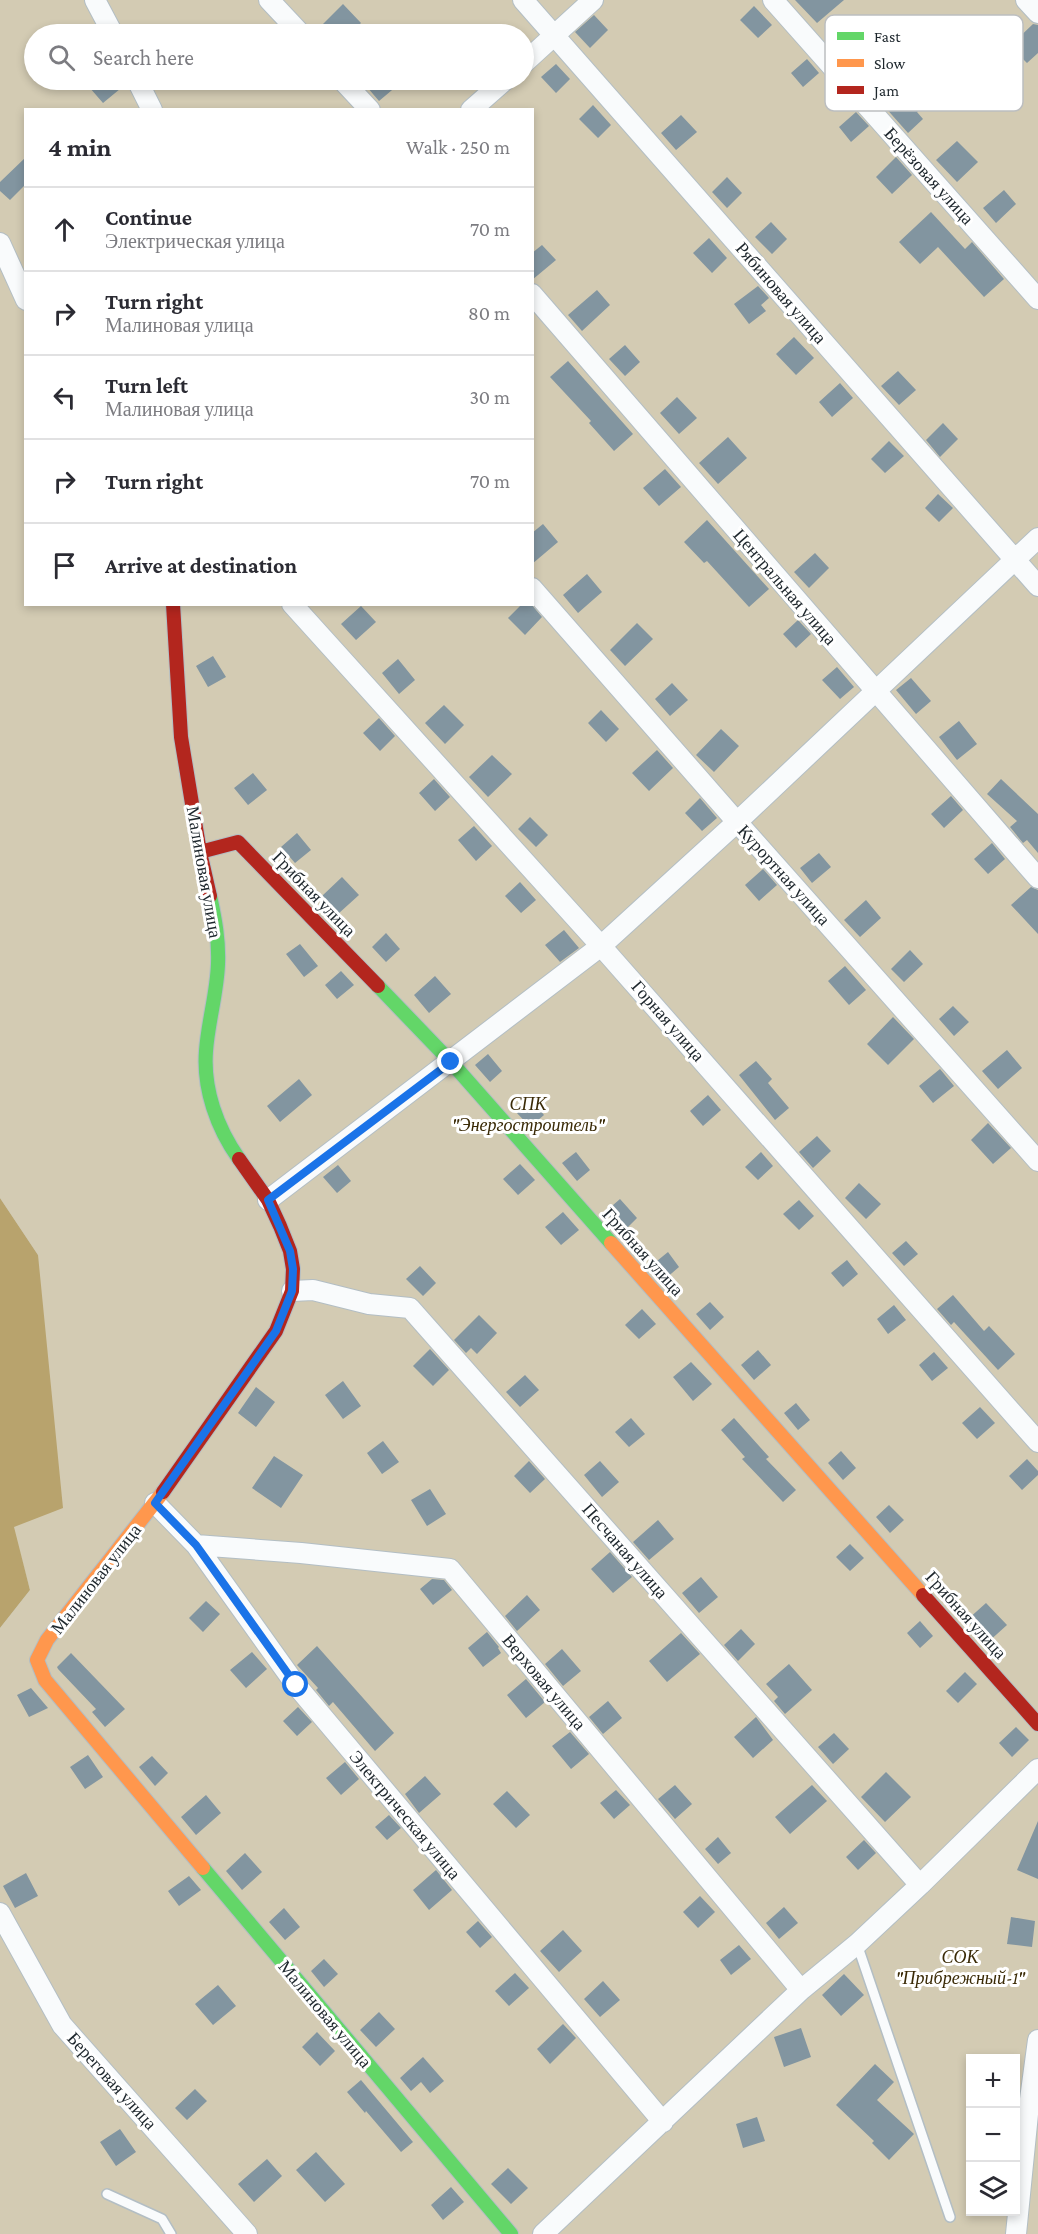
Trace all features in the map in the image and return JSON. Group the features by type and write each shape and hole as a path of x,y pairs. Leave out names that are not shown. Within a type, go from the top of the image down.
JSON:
{"street":[{"path":"96,0 108,24"},
{"path":"269,0 292,24"},
{"name":"Рябиновая улица","path":"523,0 1038,586"},
{"path":"534,54 593,0"},
{"name":"Берёзовая улица","path":"773,0 825,59"},
{"path":"1026,0 1038,13"},
{"path":"142,90 151,108"},
{"path":"351,90 368,108"},
{"path":"473,108 494,90"},
{"name":"Берёзовая улица","path":"871,111 1038,299"},
{"path":"0,243 24,296"},
{"name":"Центральная улица","path":"534,296 1038,878"},
{"path":"268,1200 602,946 1038,538"},
{"name":"Курортная улица","path":"534,590 1038,1161"},
{"name":"Малиновая улица","path":"173,606 181,737 200,852 218,932 218,965 206,1052 207,1076 217,1122 229,1145 268,1200 290,1251 293,1269 292,1291 276,1331 155,1503 47,1640 37,1660 45,1680 511,2234"},
{"name":"Горная улица","path":"294,606 602,946 1038,1442"},
{"name":"Грибная улица","path":"200,852 238,842 451,1062 1038,1724"},
{"name":"Песчаная улица","path":"292,1291 313,1290 369,1304 410,1308 920,1886"},
{"name":"Электрическая улица","path":"155,1503 196,1545 296,1685 663,2121"},
{"name":"Верховая улица","path":"196,1545 301,1553 450,1569 801,1990"},
{"path":"543,2234 801,1990 857,1944 920,1886 1038,1769"},
{"name":"Береговая улица","path":"0,1912 63,2025 248,2234"},
{"path":"1016,2234 1038,2040"}],"lane":[{"path":"857,1944 950,2217"},
{"path":"107,2194 162,2219 171,2234"}],"green space":[{"name":"СПК \"Энергостроитель\"","path":"0,0 1038,0 1038,2234 0,2234 0,1628 30,1590 13,1527 38,1255 0,1198"}],"shaded area":[{"path":"0,1198 38,1255 63,1508 14,1527 30,1590 0,1628"}],"building":[{"path":"795,0 844,0 825,15 817,23"},
{"path":"343,4 361,23 360,24 323,24"},
{"path":"754,6 772,25 758,38 740,20"},
{"path":"594,15 608,30 590,48 575,32"},
{"path":"1033,24 1038,25 1038,53 1027,63 1023,59 1023,34"},
{"path":"807,59 819,73 803,87 791,73"},
{"path":"556,64 570,79 556,93 541,77"},
{"path":"92,90 119,90 103,103"},
{"path":"370,90 392,90 379,101"},
{"path":"593,105 611,125 598,138 579,119"},
{"path":"888,111 918,111 923,119 908,133"},
{"path":"856,112 869,126 851,142 839,127"},
{"path":"681,115 697,132 676,150 661,133"},
{"path":"957,141 978,162 957,182 936,160"},
{"path":"896,157 912,175 892,194 876,177"},
{"path":"24,159 24,186 10,200 0,191 0,182"},
{"path":"727,177 742,193 727,208 712,192"},
{"path":"1004,190 1016,204 996,223 983,208"},
{"path":"931,212 965,249 972,242 1004,279 984,297 938,247 920,264 899,242"},
{"path":"771,222 787,239 772,254 755,237"},
{"path":"709,238 727,258 712,273 693,253"},
{"path":"542,245 556,260 534,278 534,251"},
{"path":"758,286 769,298 761,305 766,311 749,324 734,304"},
{"path":"597,290 610,305 582,331 568,315"},
{"path":"794,337 814,358 796,375 776,354"},
{"path":"625,345 640,362 625,376 609,359"},
{"path":"568,361 633,434 614,451 589,423 591,421 550,377"},
{"path":"898,371 916,390 899,405 881,386"},
{"path":"840,383 853,398 832,417 819,402"},
{"path":"677,397 697,418 679,434 660,413"},
{"path":"943,423 958,439 940,457 926,440"},
{"path":"728,437 747,458 718,484 699,463"},
{"path":"889,441 904,456 885,473 871,459"},
{"path":"665,469 681,487 659,506 643,488"},
{"path":"938,494 953,508 939,522 925,508"},
{"path":"707,520 769,589 749,607 707,561 704,563 684,542"},
{"path":"543,524 558,542 534,562 534,531"},
{"path":"815,553 829,568 809,588 794,572"},
{"path":"587,574 602,592 578,613 563,595"},
{"path":"361,606 376,622 356,640 341,624"},
{"path":"520,606 533,606 542,617 525,635 508,618"},
{"path":"798,620 811,634 796,648 783,634"},
{"path":"637,623 653,639 625,666 610,650"},
{"path":"213,656 226,677 208,687 196,666"},
{"path":"398,659 415,680 399,694 382,673"},
{"path":"837,667 854,687 840,699 822,680"},
{"path":"911,678 931,701 916,714 896,690"},
{"path":"672,683 688,700 670,716 655,699"},
{"path":"444,705 464,725 445,744 425,723"},
{"path":"601,710 619,729 606,742 588,723"},
{"path":"379,718 395,736 380,751 363,733"},
{"path":"959,721 977,744 957,760 939,737"},
{"path":"721,729 739,746 714,772 696,755"},
{"path":"657,750 673,768 649,791 632,773"},
{"path":"492,755 512,774 488,797 469,777"},
{"path":"253,773 267,790 248,805 234,788"},
{"path":"434,779 450,797 435,811 419,793"},
{"path":"1001,779 1038,814 1038,853 1027,840 1023,843 1010,827 1017,821 987,794"},
{"path":"951,796 963,810 944,828 931,814"},
{"path":"700,798 717,818 702,831 685,813"},
{"path":"530,817 548,835 536,847 518,829"},
{"path":"474,826 492,846 476,861 458,840"},
{"path":"297,833 311,850 295,863 281,847"},
{"path":"992,843 1005,859 988,874 974,859"},
{"path":"819,853 831,867 812,883 800,868"},
{"path":"763,869 777,885 759,901 745,885"},
{"path":"342,877 359,895 338,914 322,896"},
{"path":"520,882 536,900 521,913 505,896"},
{"path":"1031,887 1038,890 1038,934 1011,905"},
{"path":"866,900 881,918 860,937 844,920"},
{"path":"564,930 579,948 560,962 545,945"},
{"path":"386,933 400,949 386,962 372,947"},
{"path":"300,944 318,966 304,977 286,954"},
{"path":"910,950 923,964 904,982 891,969"},
{"path":"845,966 866,990 849,1005 828,981"},
{"path":"341,971 354,985 337,999 325,985"},
{"path":"435,976 451,994 429,1013 414,995"},
{"path":"953,1006 969,1022 954,1036 939,1019"},
{"path":"893,1017 914,1039 888,1065 867,1044"},
{"path":"1007,1050 1022,1068 998,1089 982,1071"},
{"path":"488,1054 502,1071 490,1082 475,1065"},
{"path":"756,1061 772,1079 768,1083 789,1108 775,1120 739,1075"},
{"path":"940,1069 954,1086 933,1103 919,1086"},
{"path":"299,1079 312,1095 280,1122 267,1106"},
{"path":"708,1095 721,1110 703,1126 690,1111"},
{"path":"531,1099 544,1115 530,1127 516,1112"},
{"path":"988,1123 1011,1148 993,1164 971,1140"},
{"path":"817,1136 831,1151 813,1168 799,1152"},
{"path":"576,1152 590,1170 577,1181 562,1163"},
{"path":"761,1152 773,1166 758,1180 745,1167"},
{"path":"520,1164 535,1180 518,1195 503,1179"},
{"path":"338,1165 351,1181 337,1193 323,1177"},
{"path":"859,1183 881,1204 866,1219 845,1198"},
{"path":"620,1199 637,1218 623,1232 605,1212"},
{"path":"799,1200 814,1216 799,1230 783,1214"},
{"path":"563,1212 579,1230 561,1245 545,1227"},
{"path":"906,1241 918,1254 904,1266 892,1253"},
{"path":"668,1252 679,1267 665,1279 652,1265"},
{"path":"847,1260 858,1274 843,1287 831,1273"},
{"path":"420,1266 436,1283 423,1296 406,1279"},
{"path":"953,1295 984,1331 989,1326 1015,1354 998,1370 954,1322 951,1325 937,1309"},
{"path":"710,1302 724,1317 710,1330 696,1314"},
{"path":"894,1305 906,1320 888,1334 877,1319"},
{"path":"642,1309 656,1324 639,1339 625,1325"},
{"path":"479,1315 497,1333 477,1354 471,1348 466,1353 454,1340"},
{"path":"430,1349 449,1370 433,1386 413,1366"},
{"path":"758,1350 771,1365 754,1380 741,1365"},
{"path":"934,1352 948,1368 932,1381 919,1365"},
{"path":"691,1362 712,1384 693,1401 673,1377"},
{"path":"525,1375 539,1390 520,1407 506,1392"},
{"path":"343,1381 361,1406 343,1419 325,1395"},
{"path":"256,1387 275,1402 256,1427 238,1413"},
{"path":"796,1403 810,1420 798,1430 784,1413"},
{"path":"980,1407 995,1423 977,1439 962,1423"},
{"path":"631,1418 645,1434 629,1447 615,1432"},
{"path":"734,1418 769,1457 766,1459 796,1490 783,1502 742,1459 745,1457 721,1430"},
{"path":"383,1441 399,1462 382,1474 367,1453"},
{"path":"841,1451 856,1468 843,1480 828,1463"},
{"path":"274,1456 303,1475 281,1508 252,1488"},
{"path":"1027,1459 1038,1471 1038,1475 1022,1490 1009,1476"},
{"path":"529,1461 545,1479 530,1493 514,1476"},
{"path":"600,1461 619,1482 602,1497 584,1475"},
{"path":"430,1489 446,1514 427,1526 411,1500"},
{"path":"889,1505 904,1520 890,1533 876,1517"},
{"path":"658,1520 674,1539 649,1560 633,1542"},
{"path":"850,1544 864,1558 850,1571 836,1557"},
{"path":"610,1552 632,1577 613,1593 591,1569"},
{"path":"701,1577 718,1597 699,1613 682,1593"},
{"path":"432,1579 444,1580 452,1590 433,1605 420,1589"},
{"path":"527,1595 540,1610 517,1631 505,1616"},
{"path":"206,1601 220,1614 203,1632 189,1618"},
{"path":"986,1603 1007,1625 987,1643 967,1620"},
{"path":"920,1621 933,1636 920,1648 907,1633"},
{"path":"741,1629 755,1644 738,1661 724,1645"},
{"path":"487,1632 501,1653 483,1667 468,1648"},
{"path":"681,1633 700,1654 667,1682 649,1661"},
{"path":"317,1646 394,1733 375,1751 333,1702 329,1706 316,1690 318,1688 297,1665"},
{"path":"562,1649 581,1671 563,1686 545,1664"},
{"path":"252,1652 267,1669 246,1688 230,1670"},
{"path":"71,1653 125,1709 105,1727 92,1712 96,1709 57,1667"},
{"path":"789,1664 812,1690 785,1714 774,1701 778,1697 766,1684"},
{"path":"965,1672 977,1684 958,1703 946,1691"},
{"path":"526,1679 545,1702 526,1718 507,1695"},
{"path":"31,1688 48,1708 29,1717 17,1695"},
{"path":"608,1701 622,1718 603,1734 589,1717"},
{"path":"298,1707 312,1722 297,1736 283,1721"},
{"path":"756,1717 773,1740 753,1758 734,1737"},
{"path":"1016,1727 1029,1740 1012,1757 999,1743"},
{"path":"570,1732 589,1754 571,1769 552,1746"},
{"path":"834,1733 849,1749 833,1764 818,1747"},
{"path":"88,1755 103,1777 85,1789 70,1767"},
{"path":"152,1756 168,1773 155,1786 139,1767"},
{"path":"345,1762 359,1779 341,1795 326,1778"},
{"path":"886,1772 911,1797 885,1822 861,1797"},
{"path":"425,1776 441,1794 419,1813 405,1794"},
{"path":"675,1785 692,1804 675,1819 658,1799"},
{"path":"812,1785 827,1801 790,1834 775,1817"},
{"path":"616,1790 630,1805 614,1819 600,1803"},
{"path":"507,1791 530,1815 516,1828 493,1804"},
{"path":"206,1795 221,1813 196,1835 181,1817"},
{"path":"389,1815 401,1828 387,1840 375,1827"},
{"path":"1038,1821 1038,1879 1017,1870"},
{"path":"718,1837 731,1853 718,1864 705,1849"},
{"path":"864,1840 876,1853 858,1870 846,1857"},
{"path":"245,1853 262,1872 242,1890 226,1871"},
{"path":"436,1870 452,1890 429,1910 413,1890"},
{"path":"26,1873 38,1896 15,1908 3,1886"},
{"path":"189,1876 201,1890 179,1906 168,1891"},
{"path":"700,1896 715,1912 698,1928 683,1912"},
{"path":"784,1907 798,1923 779,1939 766,1923"},
{"path":"284,1908 300,1927 285,1940 269,1922"},
{"path":"1011,1917 1035,1921 1032,1947 1007,1944"},
{"path":"478,1921 492,1937 480,1948 466,1932"},
{"path":"563,1930 582,1951 559,1972 540,1951"},
{"path":"739,1945 751,1959 731,1975 720,1960"},
{"path":"324,1959 338,1974 324,1987 311,1971"},
{"path":"515,1973 529,1988 509,2006 495,1991"},
{"path":"844,1974 864,1995 841,2016 822,1995"},
{"path":"603,1981 620,2000 600,2017 584,1999"},
{"path":"218,1985 236,2006 213,2025 195,2004"},
{"path":"379,2012 395,2029 376,2047 360,2030"},
{"path":"563,2024 576,2038 550,2064 537,2049"},
{"path":"801,2028 811,2057 784,2067 774,2037"},
{"path":"317,2032 335,2051 320,2066 302,2047"},
{"path":"423,2057 444,2081 430,2093 421,2082 411,2091 400,2078"},
{"path":"875,2064 894,2082 877,2100 914,2134 889,2160 872,2143 874,2141 836,2105"},
{"path":"361,2080 413,2142 401,2152 347,2092"},
{"path":"195,2089 207,2101 187,2120 175,2108"},
{"path":"757,2117 765,2141 743,2148 736,2124"},
{"path":"120,2129 136,2152 116,2166 100,2142"},
{"path":"316,2152 345,2184 325,2202 296,2170"},
{"path":"267,2159 282,2176 254,2202 238,2184"},
{"path":"508,2168 528,2188 511,2204 491,2184"},
{"path":"451,2187 464,2202 443,2220 431,2205"}],"traffic: fast":[{"path":"210,896 218,946 218,964 207,1040 207,1080 218,1121 239,1159"},
{"path":"378,986 451,1062 611,1243"},
{"path":"203,1868 511,2234"}],"traffic: slow":[{"path":"611,1243 923,1595"},
{"path":"163,1492 47,1640 37,1660 45,1680 203,1868"}],"traffic: jam":[{"path":"173,606 181,737 200,852 210,896"},
{"path":"200,852 238,842 378,986"},
{"path":"163,1492 276,1331 292,1291 293,1269 290,1251 280,1226 268,1200 239,1159"},
{"path":"923,1595 1038,1724"}],"route":[{"path":"296,1685 196,1545 155,1503 276,1331 292,1291 293,1269 290,1251 268,1200 451,1062"}],"park label":[{"name":"СОК \"Прибрежный-1\"","path":"960,1967"}]}
